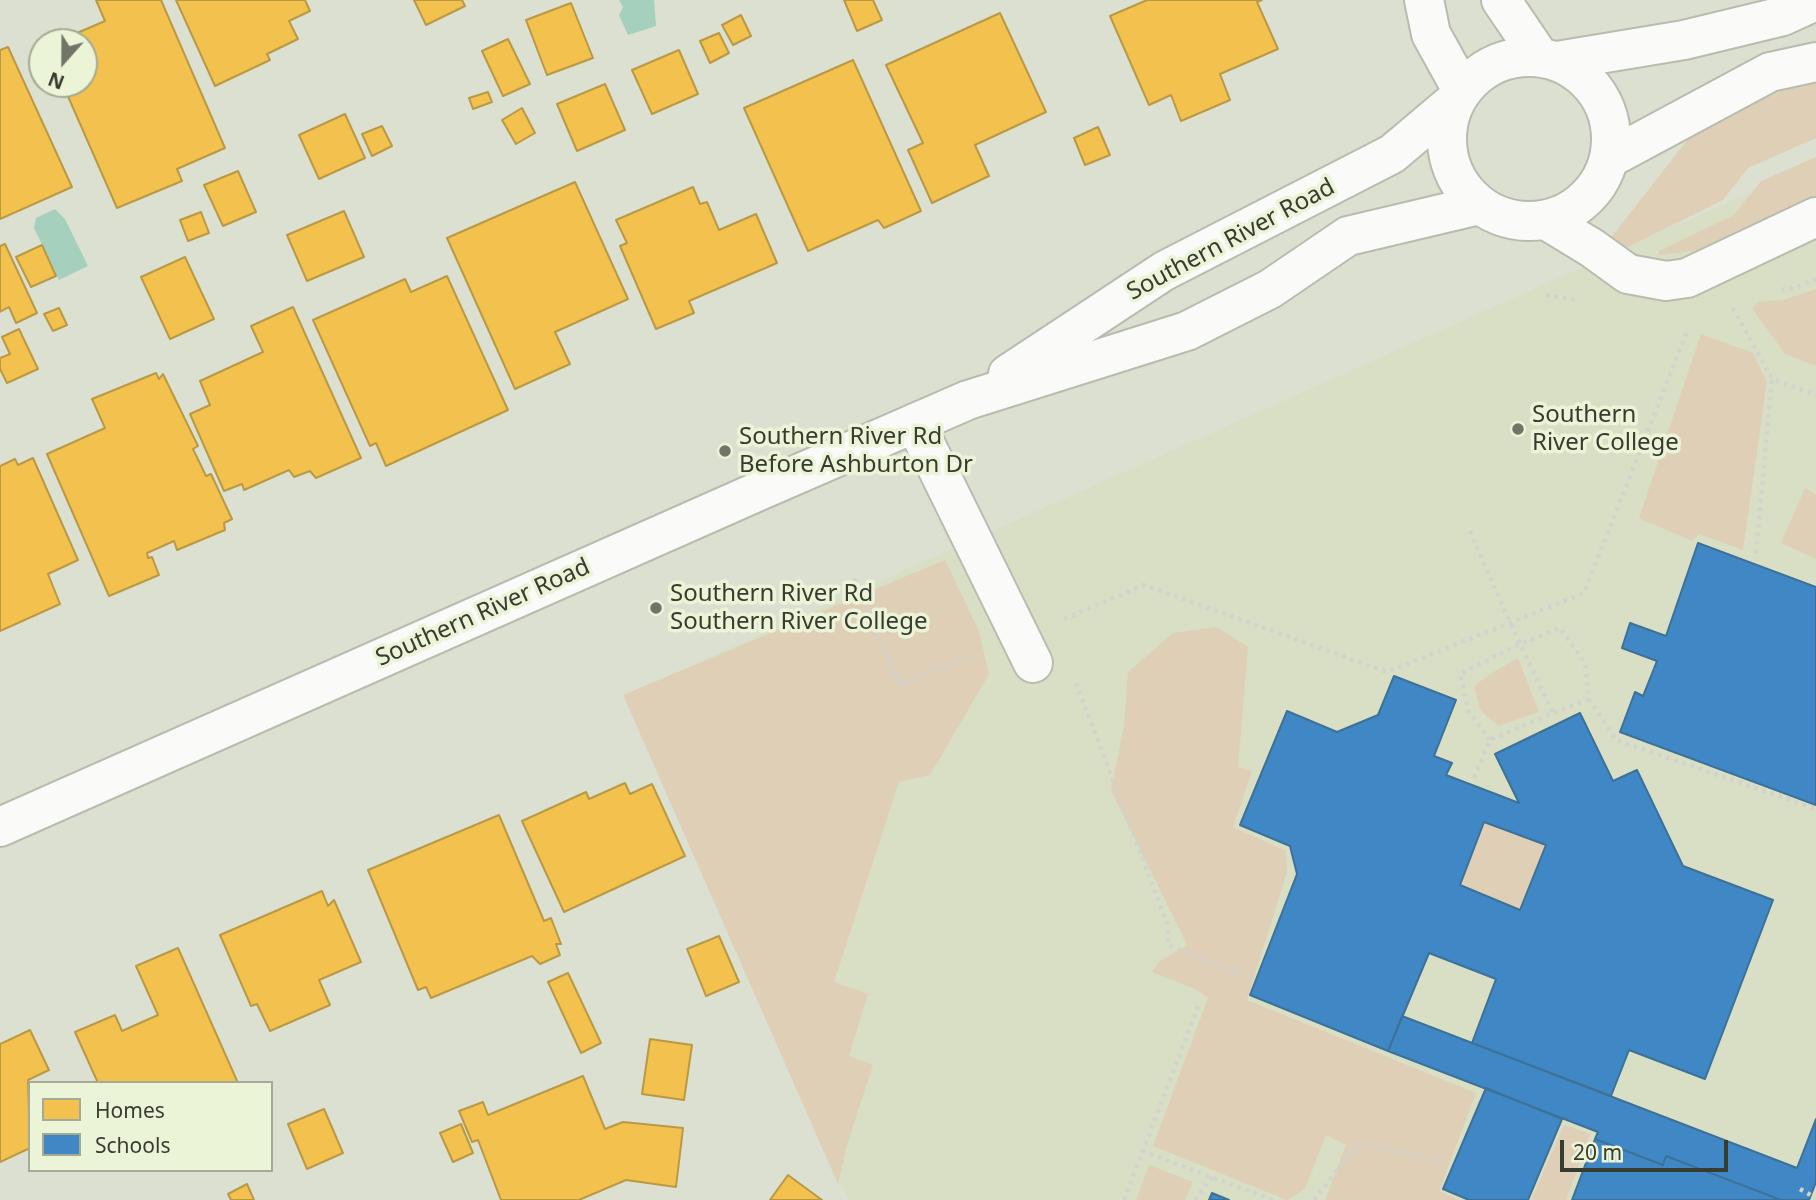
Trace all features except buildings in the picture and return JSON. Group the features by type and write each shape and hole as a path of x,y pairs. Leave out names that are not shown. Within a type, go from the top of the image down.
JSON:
{"main road":[{"path":"1424,0 1430,34 1459,95"},
{"path":"1501,0 1548,59 1579,72 1596,89 1607,110 1613,134 1610,158 1601,181 1587,199 1567,213 1546,220 1522,221 1499,215 1479,205 1463,188 1451,167 1446,145 1448,122 1459,95 1478,74 1497,63 1517,57 1548,59 1684,40 1783,16 1816,1"},
{"path":"1610,158 1770,72 1816,62"},
{"name":"Southern River Road","path":"968,400 1164,271 1392,154 1459,95"},
{"name":"Southern River Road","path":"0,827 968,400 1186,331 1270,289 1348,236 1479,205"},
{"path":"1546,220 1628,274 1666,281 1687,278 1816,217"},
{"path":"915,423 1026,649"}],"path":[{"path":"1733,307 1772,379 1756,554"},
{"path":"854,579 901,685 1026,649 1144,585 1387,672 1584,593 1689,328"},
{"path":"1772,379 1816,395"},
{"path":"1470,531 1553,713"},
{"path":"1490,740 1469,712 1460,674 1520,644 1560,628 1585,663 1589,699 1616,740 1816,809"},
{"path":"1073,674 1168,926 1168,945 1250,979"},
{"path":"1474,778 1490,740 1589,699"},
{"path":"1124,1200 1199,1004"},
{"path":"1314,1200 1359,1142 1445,1162"},
{"path":"1142,1151 1273,1200"},
{"path":"1195,1200 1212,1177"},
{"path":"1800,1189 1816,1198"}],"shaded area":[{"path":"619,0 654,0 656,26 628,35 619,15 623,7"},
{"path":"1816,83 1816,138 1748,168 1723,200 1624,249 1609,240 1692,134 1731,108 1793,87"},
{"path":"1816,157 1816,197 1694,251 1659,255 1659,251 1734,215 1761,181"},
{"name":"Southern River College","path":"1816,163 1816,1200 849,1200 625,695"},
{"path":"55,209 65,219 88,266 59,280 34,228 36,218"},
{"path":"1816,289 1816,366 1785,354 1752,308 1758,302 1783,300"},
{"path":"1701,334 1753,353 1767,382 1743,550 1699,534 1692,541 1639,518"},
{"path":"1805,488 1816,495 1816,559 1781,543"},
{"path":"945,560 979,631 989,674 930,775 899,782 834,982 868,994 849,1056 873,1065 848,1142 838,1184 623,695"},
{"path":"1217,627 1248,647 1238,767 1252,771 1233,827 1286,851 1287,872 1247,1000 1476,1093 1439,1191 1460,1200 1325,1200 1346,1145 1326,1135 1305,1189 1287,1200 1153,1146 1208,998 1195,989 1152,972 1160,961 1187,945 1111,790 1124,726 1128,672 1173,633"},
{"path":"1518,658 1539,712 1498,726 1480,710 1474,686"},
{"path":"1484,822 1546,845 1520,910 1460,885"},
{"path":"1564,1125 1590,1134 1566,1200 1531,1200"},
{"path":"1149,1165 1193,1182 1185,1200 1136,1200"}],"place":[{"name":"Southern River College","path":"1518,429"},
{"name":"Southern River Rd Before Ashburton Dr","path":"725,451"},
{"name":"Southern River Rd Southern River College","path":"656,608"}]}
